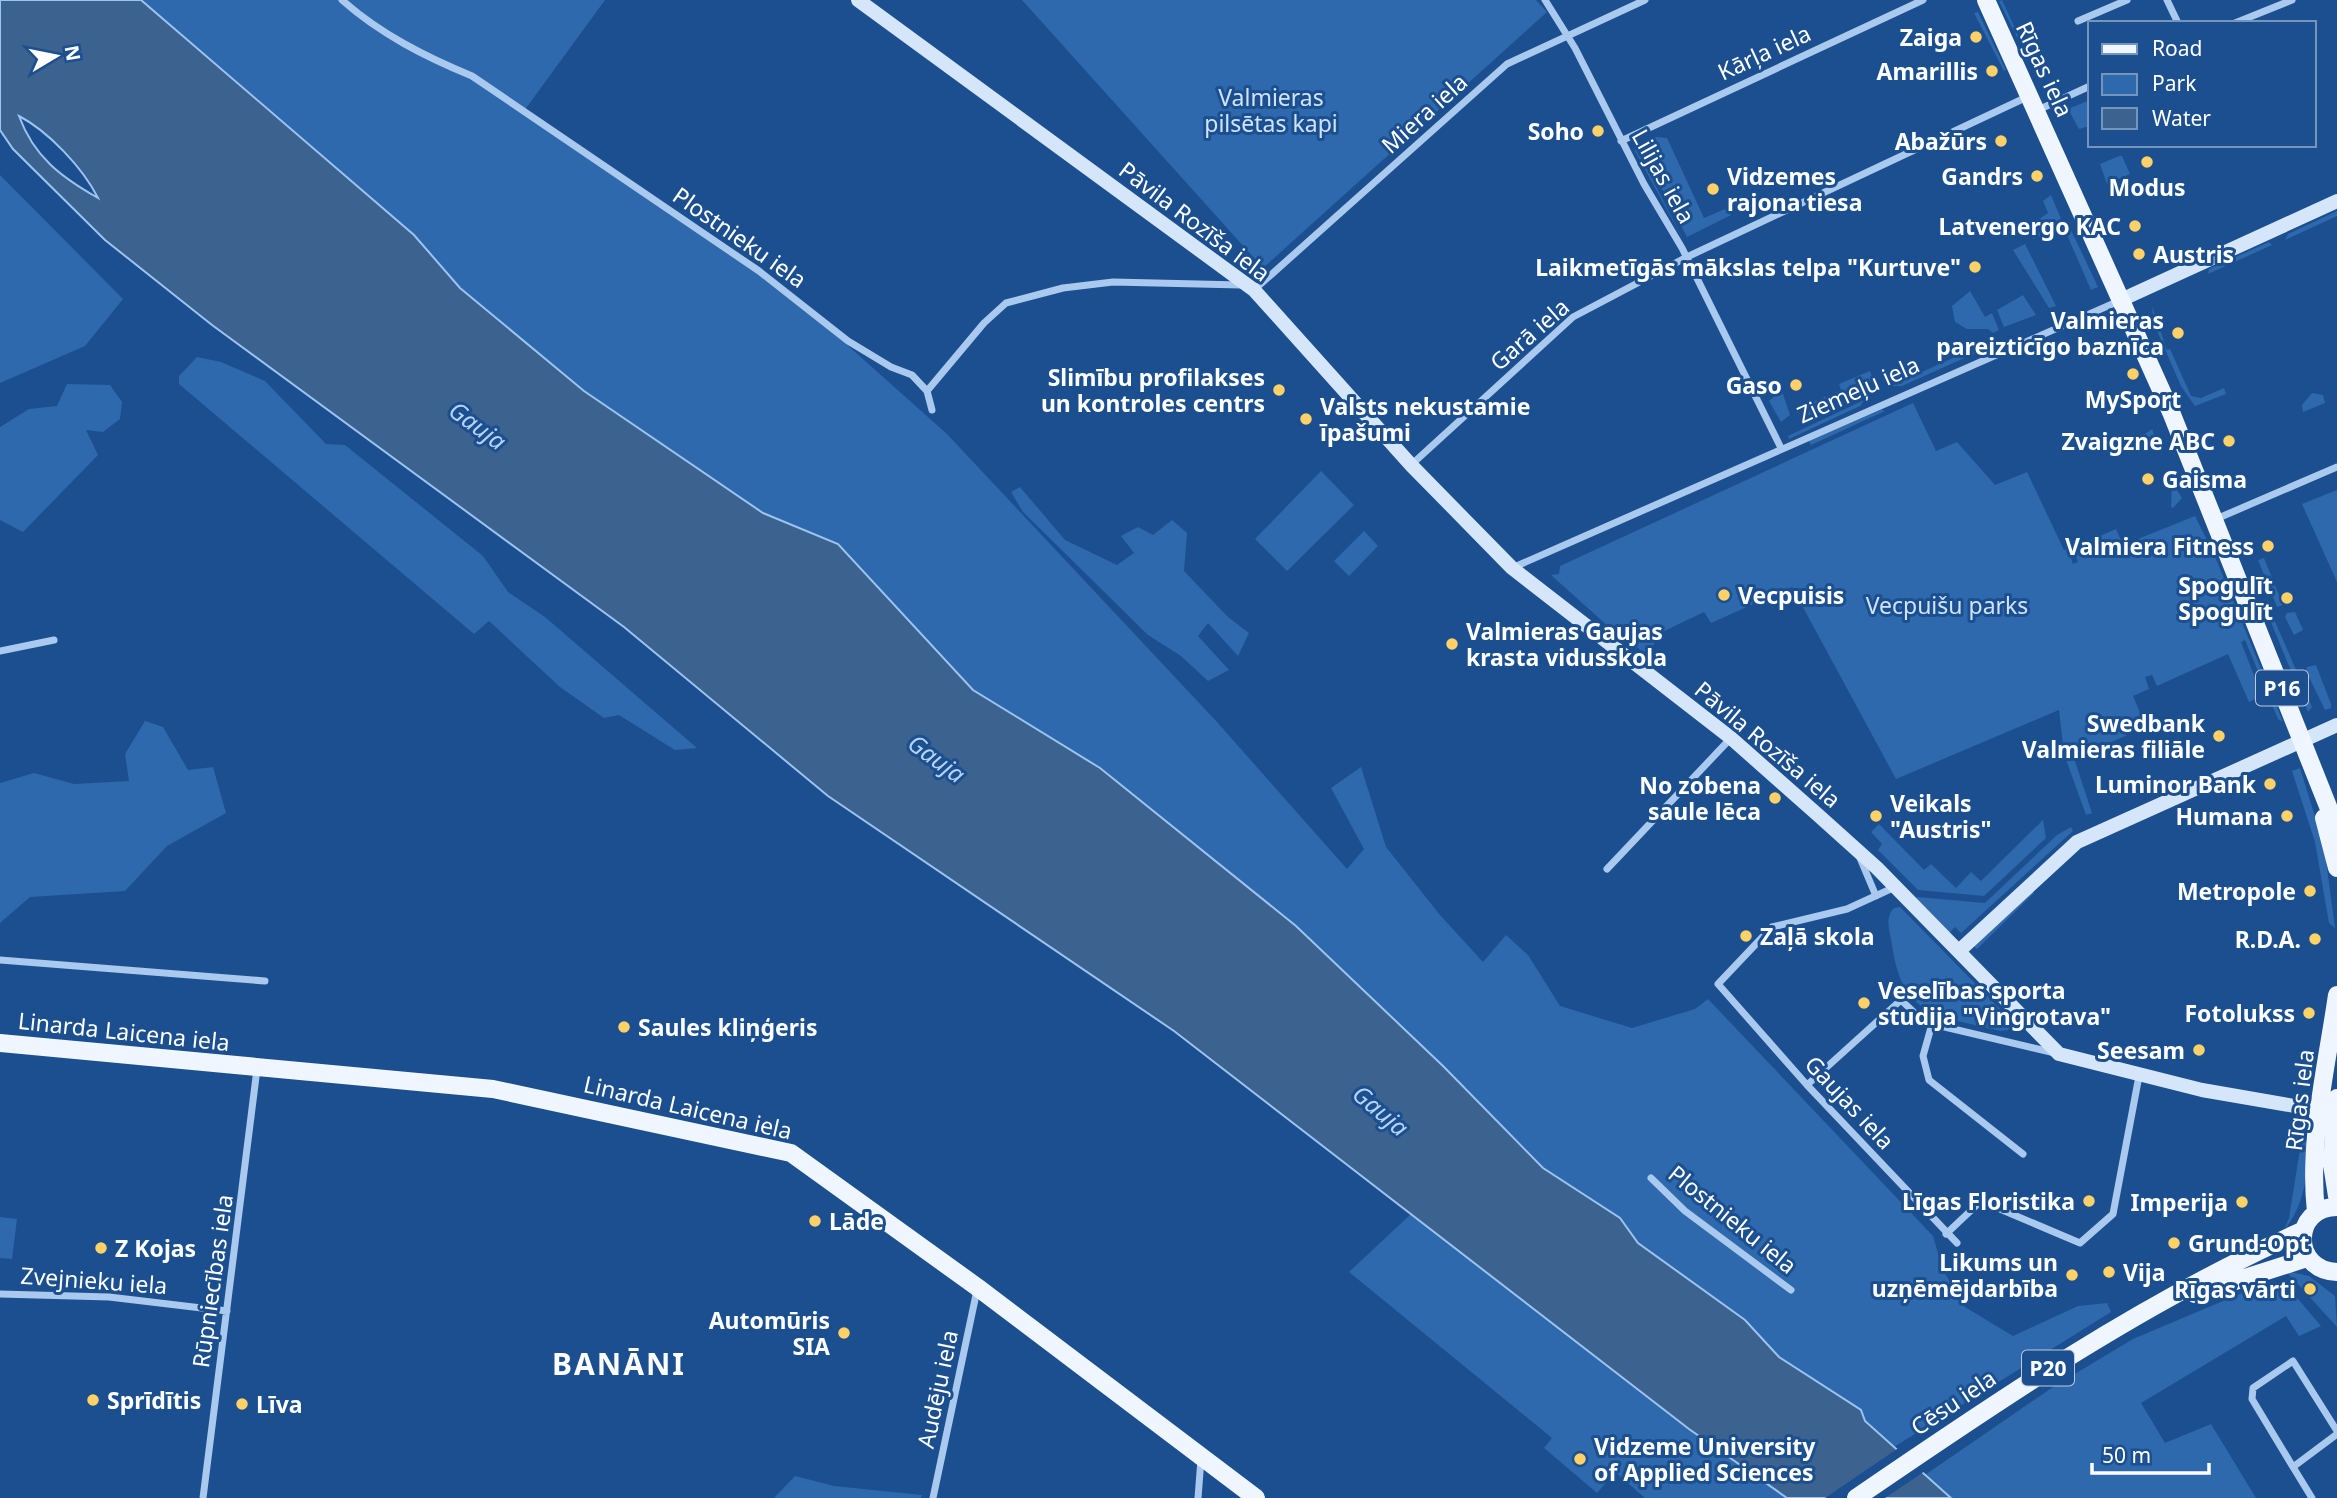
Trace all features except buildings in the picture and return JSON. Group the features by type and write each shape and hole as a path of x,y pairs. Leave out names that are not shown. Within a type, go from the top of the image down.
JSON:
{"main road":[{"name":"Rīgas iela","path":"1986,0 2123,299 2216,519 2337,829"},
{"name":"Rīgas iela","path":"2303,740 2337,868"},
{"name":"Rīgas iela","path":"2316,1212 2314,1194 2319,1114 2337,995"},
{"name":"Linarda Laicena iela","path":"0,1044 493,1089 791,1153 977,1287 1256,1498"},
{"name":"Rīgas iela","path":"2337,1098 2332,1164 2337,1196"},
{"path":"2336,1275 2324,1271 2307,1258 2303,1250 2302,1231 2316,1212 2337,1207"},
{"name":"Cēsu iela","path":"1856,1498 2056,1363 2212,1275 2302,1231"},
{"name":"Cēsu iela","path":"2152,1310 2289,1261 2307,1258"}],"street":[{"name":"Plostnieku iela","path":"342,0 390,35 430,58 472,76 760,271 848,341 891,367 912,375 927,391"},
{"name":"Pāvila Rozīša iela","path":"858,0 1249,288 1411,465 1511,568 1728,736 1855,848 2059,1054"},
{"name":"Lilijas iela","path":"1545,0 1567,35 1621,141 1687,257 1779,449"},
{"name":"Miera iela","path":"1249,288 1507,64 1644,0"},
{"name":"Kārļa iela","path":"1621,141 1923,0"},
{"path":"2078,21 2127,0"},
{"path":"2168,0 2177,21"},
{"path":"2239,21 2276,3 2292,0"},
{"name":"Garā iela","path":"1411,465 1573,317 1687,257 2034,103 2088,87"},
{"name":"Ziemeļu iela","path":"1511,568 2123,299 2337,201"},
{"path":"932,410 927,391 984,323 1006,303 1063,288 1112,282 1249,288"},
{"path":"2216,519 2337,467"},
{"path":"0,651 54,640"},
{"path":"1959,951 2077,842 2337,725"},
{"path":"1607,869 1728,736"},
{"path":"1855,848 1876,896 1895,887"},
{"name":"Gaujas iela","path":"1876,896 1847,909 1772,928 1718,984 1807,1085 1957,1243"},
{"path":"0,960 265,981"},
{"path":"1807,1085 1901,1000 1922,1020 1932,1024 2139,1076 2319,1114"},
{"path":"1932,1024 1923,1056 1929,1080 2024,1154"},
{"name":"Rūpniecības iela","path":"203,1498 257,1069"},
{"path":"1946,1234 1981,1200 2080,1243 2113,1214 2139,1076"},
{"name":"Plostnieku iela","path":"1651,1178 1685,1211 1791,1290"},
{"name":"Audēju iela","path":"933,1498 977,1287"},
{"name":"Zvejnieku iela","path":"0,1294 109,1297 227,1311"},
{"path":"2294,1467 2337,1432 2293,1360 2253,1388 2252,1399 2312,1498"},
{"path":"1198,1498 1201,1455"}],"green space":[{"path":"141,0 605,0 524,111 761,268 947,434 1217,722 1347,869 1364,849 1331,788 1361,767 1386,847 1440,915 1483,962 1506,935 1528,955 1560,1006 1632,1028 1695,1009 1708,999 1933,1236 1943,1270 1965,1307 2013,1336 2078,1306 2107,1303 2111,1312 1894,1447 1808,1375 1779,1357 1745,1320 1638,1243 1620,1218 1543,1168 1443,1066 1296,926 1100,768 973,690 838,544 763,513 584,391 460,288 414,235"},
{"name":"Valmieras pilsētas kapi","path":"1022,0 1536,0 1547,12 1263,268"},
{"path":"2002,0 2036,74 2036,76 1999,1"},
{"path":"1978,12 2006,70 2004,71 1974,13"},
{"path":"2088,101 2088,127 2079,129 2068,109"},
{"path":"1656,137 1667,138 1704,218 1725,209 1731,215 1687,237 1640,146"},
{"path":"1635,145 1685,243 1635,151"},
{"path":"2122,156 2130,174 2107,184 2100,164"},
{"path":"0,175 123,299 85,346 0,383"},
{"path":"2051,195 2064,226 2033,239 2032,224 2048,213 2043,201"},
{"path":"2337,211 2337,216 2285,240 2288,234"},
{"path":"2071,230 2098,287 2091,290 2067,235"},
{"path":"2269,242 2272,245 2208,274 2209,269"},
{"path":"2025,244 2056,306 2049,308 2013,250"},
{"path":"1970,291 1985,317 1992,313 1999,330 1993,333 1988,329 1967,329 1955,322 1952,306"},
{"path":"2023,295 2036,315 2004,327 1997,310"},
{"path":"2152,306 2167,350 2170,349 2191,396 2201,398 2224,388 2226,394 2195,406 2181,386 2154,324"},
{"path":"1986,343 1989,347 1902,386 1891,386"},
{"path":"197,357 221,362 265,381 326,444 345,445 483,556 508,592 545,617 697,748 675,750 619,715 604,718 560,687 489,621 474,634 179,384 179,376"},
{"path":"1870,371 1872,377 1867,393 1809,418 1806,405 1841,390 1839,384"},
{"path":"67,384 110,385 122,402 120,419 103,432 86,430 98,455 23,532 0,520 0,427 29,409 57,406"},
{"path":"1778,393 1783,394 1790,415 1781,422 1769,401"},
{"path":"2312,393 2323,395 2325,403 2303,412 2302,405"},
{"path":"1864,400 1860,406 1789,439 1788,436"},
{"name":"Vecpuišu parks","path":"1913,403 1936,451 1957,442 1995,485 2027,472 2064,550 2068,549 2073,564 2078,562 2072,548 2116,529 2123,545 2195,516 2213,552 2283,722 2278,719 2245,640 2241,642 2262,696 2249,702 2228,654 2157,686 2152,675 2145,677 2149,689 2133,696 2146,727 2074,758 2092,813 2086,815 2064,754 2059,710 1896,779 1792,587 1711,623 1704,612 1658,634 1649,656 1610,628 1551,575 1559,574 1560,566"},
{"path":"1881,410 1885,411 1811,445 1809,441"},
{"path":"2152,429 2160,449 2159,451 2141,437"},
{"path":"1321,471 1354,505 1287,571 1255,539"},
{"path":"2172,482 2182,498 2173,508 2171,507"},
{"path":"1020,487 1065,540 1117,565 1134,553 1121,536 1138,527 1153,535 1172,520 1187,533 1184,571 1228,617 1249,633 1238,656 1208,623 1198,636 1229,670 1208,681 1181,656 1148,635 1023,512 1011,492"},
{"path":"2337,490 2337,582 2302,504"},
{"path":"1364,531 1378,546 1349,576 1334,561"},
{"path":"2264,558 2283,605 2277,607 2258,560"},
{"path":"2295,612 2303,630 2294,635 2285,617 2287,613"},
{"path":"2274,619 2312,707 2308,712 2270,620"},
{"path":"2316,665 2331,704 2331,708 2325,710 2306,671 2307,667"},
{"path":"145,721 163,727 188,770 213,767 226,813 167,846 125,891 30,897 0,923 0,783 34,773 74,784 129,781 125,754"},
{"path":"2300,768 2324,846 2335,928 2329,923 2315,842 2292,771"},
{"path":"2043,820 2046,838 1984,896 1918,890 1878,850 1882,844 1871,832 1879,824 1924,870 1931,864 1956,888 1971,872 1981,881"},
{"path":"2071,827 2073,831 1961,933 1955,927 1949,933 1914,900 1917,897 1985,903 2057,835"},
{"path":"2032,891 2034,893 1977,949 1974,946"},
{"path":"1900,907 2013,1022 2008,1030 2001,1031 1942,1016 1927,1010 1915,1000 1905,987 1897,969 1889,930 1889,916 1894,908"},
{"path":"2304,1124 2306,1180 2298,1207 2284,1230 2289,1218"},
{"path":"1411,1214 1689,1429 1787,1498 1645,1498 1615,1472 1597,1493 1544,1448 1552,1438 1349,1272"},
{"path":"0,1217 17,1219 12,1259 0,1258"},
{"path":"2286,1271 2309,1276 2335,1296 2337,1327"},
{"path":"2268,1282 2288,1287 2321,1326 2299,1336 2286,1316 2141,1403 2165,1443 2211,1424 2256,1498 1951,1498 1925,1475 2053,1387 2133,1339"},
{"path":"795,1476 834,1486 922,1495 921,1498 774,1498"}],"water":[{"name":"Gauja","path":"0,0 141,0 414,235 460,288 584,391 763,513 838,544 973,690 1100,768 1296,926 1443,1066 1543,1168 1620,1218 1638,1243 1745,1320 1779,1357 1861,1410 1865,1421 1951,1498 1787,1498 1689,1429 1174,1031 828,796 624,627 212,325 105,240 13,149 0,130","holes":["19,116 64,151 98,198 50,164 32,143"]}],"pier":[{"path":"1900,1447 1925,1471 1885,1498 1825,1498"}],"place":[{"name":"Zaiga","path":"1976,37"},
{"name":"Amarillis","path":"1992,71"},
{"name":"Soho","path":"1598,131"},
{"name":"Abažūrs","path":"2001,141"},
{"name":"Modus","path":"2147,162"},
{"name":"Gandrs","path":"2037,176"},
{"name":"Vidzemes rajona tiesa","path":"1713,189"},
{"name":"Latvenergo KAC","path":"2135,226"},
{"name":"Austris","path":"2139,254"},
{"name":"Laikmetīgās mākslas telpa \"Kurtuve\"","path":"1975,267"},
{"name":"Valmieras pareizticīgo baznīca","path":"2178,333"},
{"name":"MySport","path":"2133,374"},
{"name":"Gaso","path":"1796,385"},
{"name":"Slimību profilakses un kontroles centrs","path":"1279,390"},
{"name":"Valsts nekustamie īpašumi","path":"1306,419"},
{"name":"Zvaigzne ABC","path":"2229,441"},
{"name":"Gaisma","path":"2148,479"},
{"name":"Valmiera Fitness","path":"2268,546"},
{"name":"Vecpuisis","path":"1724,595"},
{"name":"Spogulīt Spogulīt","path":"2287,598"},
{"name":"Valmieras Gaujas krasta vidusskola","path":"1452,644"},
{"name":"Swedbank Valmieras filiāle","path":"2219,736"},
{"name":"Luminor Bank","path":"2270,784"},
{"name":"No zobena saule lēca","path":"1775,798"},
{"name":"Veikals \"Austris\"","path":"1876,816"},
{"name":"Humana","path":"2287,816"},
{"name":"Metropole","path":"2310,891"},
{"name":"Zaļā skola","path":"1746,936"},
{"name":"R.D.A.","path":"2315,939"},
{"name":"Veselības sporta studija \"Vingrotava\"","path":"1864,1003"},
{"name":"Fotolukss","path":"2309,1013"},
{"name":"Saules kliņģeris","path":"624,1027"},
{"name":"Seesam","path":"2199,1050"},
{"name":"Līgas Floristika","path":"2089,1201"},
{"name":"Imperija","path":"2242,1202"},
{"name":"Lāde","path":"815,1221"},
{"name":"Grund-Opt","path":"2174,1243"},
{"name":"Z Kojas","path":"101,1248"},
{"name":"Vija","path":"2109,1272"},
{"name":"Likums un uzņēmējdarbība","path":"2072,1275"},
{"name":"Rīgas vārti","path":"2310,1289"},
{"name":"Automūris SIA","path":"844,1333"},
{"name":"Sprīdītis","path":"93,1400"},
{"name":"Līva","path":"242,1404"},
{"name":"Vidzeme University of Applied Sciences","path":"1580,1459"}],"district":[{"name":"BANĀNI","path":"619,1363"}]}
